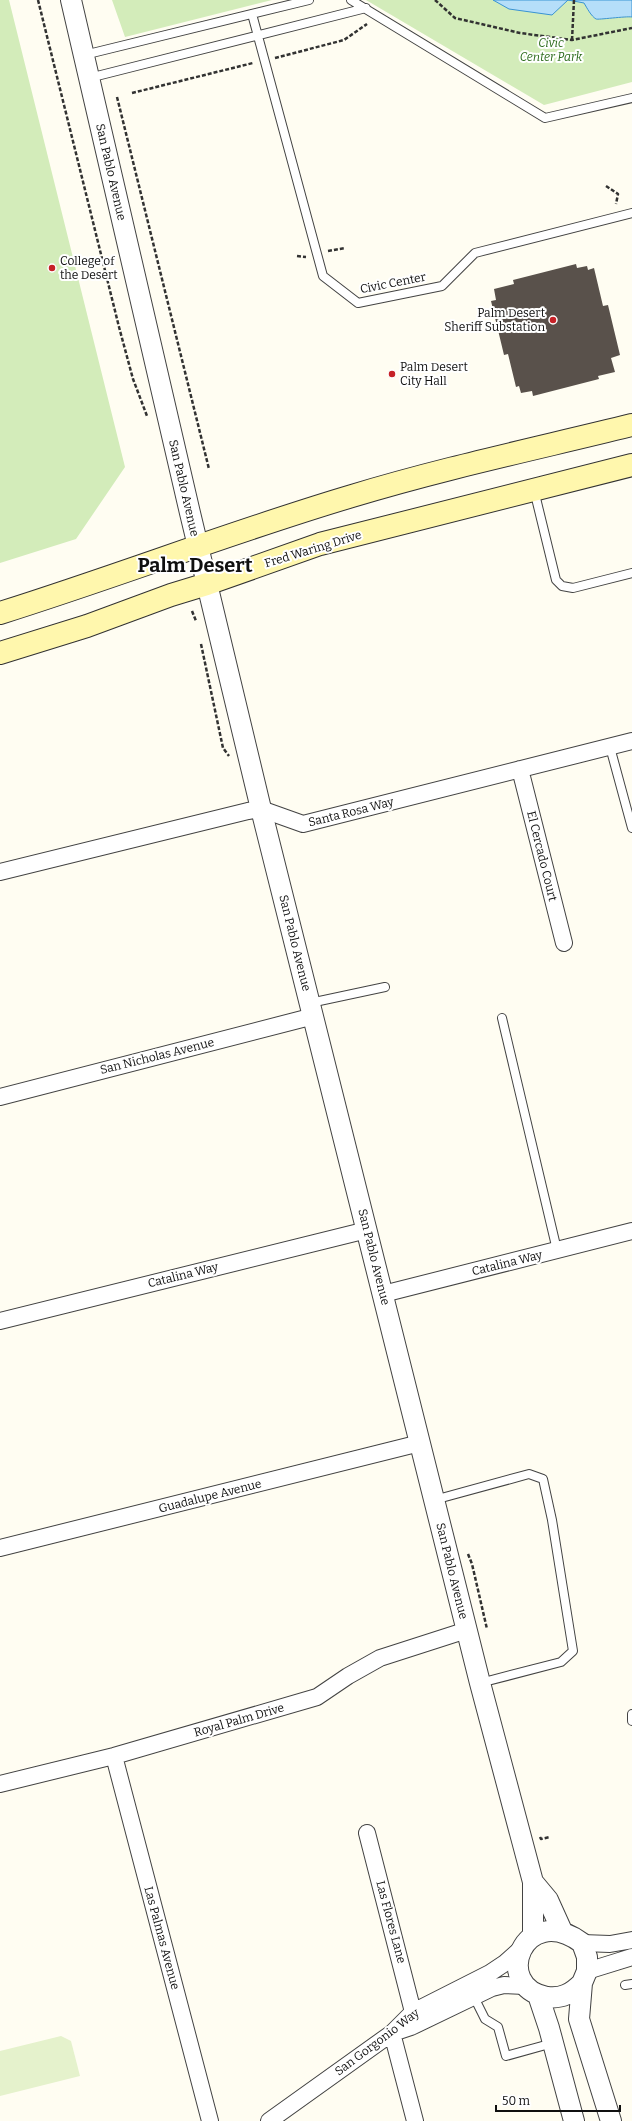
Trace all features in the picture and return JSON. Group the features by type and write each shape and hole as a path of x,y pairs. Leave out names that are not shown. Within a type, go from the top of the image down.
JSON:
{"main road":[{"path":"0,613 77,589 198,546 365,492 632,425"},
{"name":"Fred Waring Drive","path":"0,653 74,631 171,595 207,584 320,544 632,465"}],"street":[{"name":"San Pablo Avenue","path":"71,0 261,810 480,1683 534,1882 528,1940 518,1958 518,1972 531,1990 553,2043 574,2121"},
{"name":"Santa Rosa Way","path":"261,810 303,824 632,741"},
{"name":"El Cercado Court","path":"520,769 564,943"},
{"path":"0,872 261,810"},
{"name":"San Nicholas Avenue","path":"0,1097 312,1009"},
{"name":"Catalina Way","path":"0,1321 367,1230"},
{"name":"Catalina Way","path":"383,1294 632,1231"},
{"name":"Guadalupe Avenue","path":"0,1548 420,1443"},
{"name":"Royal Palm Drive","path":"0,1784 114,1756 317,1697 348,1676 380,1658 467,1630"},
{"name":"Las Palmas Avenue","path":"114,1756 210,2121"},
{"name":"Las Flores Lane","path":"368,1833 413,2012"},
{"name":"San Pablo Avenue","path":"534,1882 548,1900 562,1931"},
{"path":"528,1940 548,1931 562,1931 582,1943 610,1944 632,1940"},
{"name":"San Gorgonio Way","path":"269,2121 392,2033 413,2012 490,1973 505,1963 528,1940"},
{"path":"582,1943 586,1957 585,1977 579,2019 611,2121"},
{"path":"415,2121 392,2033 411,2027 496,1987 531,1990 555,1998 573,1993 585,1977 632,1957"}],"lane":[{"path":"84,56 309,0"},
{"path":"351,0 545,118 632,98"},
{"path":"89,78 366,8"},
{"name":"Civic Center","path":"252,14 323,276 358,303 442,286 475,253 632,213"},
{"path":"534,490 556,580 562,586 573,588 632,573"},
{"path":"610,747 632,828"},
{"path":"312,1009 385,987"},
{"path":"502,1018 557,1250"},
{"path":"434,1500 529,1474 543,1479 552,1520 573,1651 561,1662 480,1683"},
{"path":"632,1714 632,1721"},
{"path":"474,1997 485,2019 498,2027 506,2056 553,2043"}],"path":[{"path":"38,0 118,327 133,379 150,423"},
{"path":"435,0 455,18 520,33 572,40 632,28"},
{"path":"572,40 574,0"},
{"path":"117,97 209,469"}],"green space":[{"name":"College of the Desert","path":"0,0 9,0 125,467 76,539 0,563"},
{"path":"112,0 272,0 125,37"},
{"name":"Civic Center Park","path":"366,0 632,0 632,82 544,105"},
{"path":"61,2036 71,2041 80,2076 0,2096 0,2051"}],"water":[{"path":"493,0 568,0 552,15 509,9"},
{"path":"568,0 632,0 632,17 596,19 584,3"}],"building":[{"name":"Palm Desert Sheriff Substation","path":"576,264 577,268 587,266 588,270 594,268 603,306 608,305 620,355 611,358 615,372 598,376 599,379 533,396 532,391 521,393 519,386 516,387 508,354 504,355 491,301 496,300 494,289 514,284 513,280"}],"place":[{"name":"College of the Desert","path":"52,268"},
{"name":"Palm Desert Sheriff Substation","path":"553,320"},
{"name":"Palm Desert City Hall","path":"392,374"}],"district":[{"name":"Palm Desert","path":"195,565"}]}
